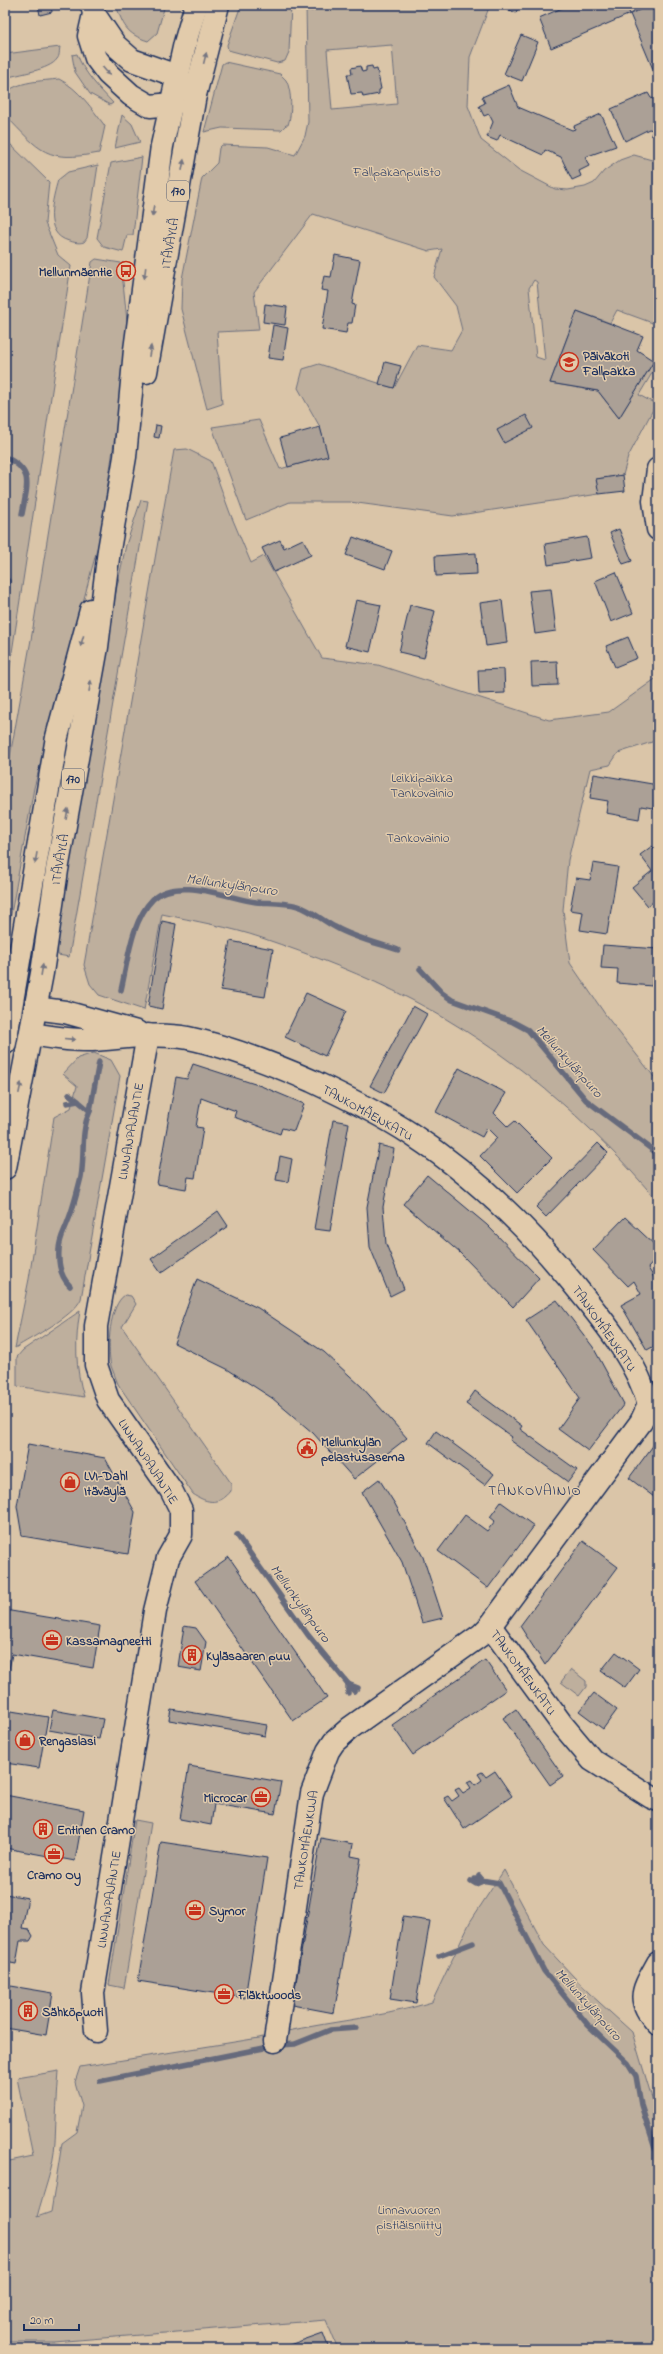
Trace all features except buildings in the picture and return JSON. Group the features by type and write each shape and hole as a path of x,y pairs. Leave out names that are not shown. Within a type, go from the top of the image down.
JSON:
{"street":[{"name":"ITÄVÄYLÄ","path":"5,1168 31,1034 56,870 97,647 109,550 125,457 135,350 162,146 177,76 196,5"},
{"name":"ITÄVÄYLÄ","path":"125,457 140,402 156,321 195,95 218,5"},
{"path":"93,10 115,45 132,60 177,76 195,95 172,104 150,106 131,95 108,74 96,58 89,36 93,10"},
{"path":"658,469 654,501 658,529"},
{"name":"ITÄVÄYLÄ","path":"6,1034 9,1004 57,737 109,550"},
{"name":"TANKOMÄENKATU","path":"9,1004 65,1012 148,1035"},
{"name":"TANKOMÄENKATU","path":"6,1034 31,1034 90,1040 148,1035 188,1038 278,1066 351,1100 411,1134 456,1168 538,1242 598,1314 644,1385 650,1405 641,1422 490,1626 561,1723 592,1760 658,1800"},
{"name":"LINNANPAJANTIE","path":"96,2031 93,1993 154,1611 168,1558 181,1535 181,1510 172,1490 108,1400 96,1365 96,1326 148,1035"},
{"name":"TANKOMÄENKUJA","path":"275,2041 312,1793 325,1756 334,1742 350,1728 481,1635 490,1626"},
{"path":"658,1962 644,1991 642,2002 648,2014 658,2024"}],"green space":[{"path":"116,5 165,5 157,33 148,41 130,32 123,23"},
{"path":"241,5 291,5 289,52 285,61 277,63 228,50 227,45"},
{"name":"Fallpakanpuisto","path":"306,5 490,5 470,57 468,106 481,140 519,170 555,189 568,190 585,187 594,183 604,171 620,160 634,155 652,160 658,165 658,325 617,310 610,323 577,311 550,383 598,391 619,418 654,361 658,363 639,395 652,402 658,393 658,400 628,457 623,475 597,479 599,494 453,516 350,502 290,502 246,520 212,427 259,420 280,469 327,456 320,427 298,388 303,369 319,364 394,388 417,345 451,350 462,330 456,306 434,277 442,249 429,251 313,214 254,292 259,330 217,332 222,404 207,409 181,309 182,279 202,178 217,163 219,148 222,145 268,147 295,155 305,136 308,122","holes":["392,45 397,104 332,110 327,50","534,280 537,282 545,360 536,357 529,288"]},
{"path":"60,47 58,58 48,66 5,78 5,54"},
{"path":"77,54 88,74 113,103 110,105 90,94 75,72 72,55"},
{"path":"225,62 280,74 286,80 291,102 288,125 281,130 222,128 204,132 222,64"},
{"path":"59,79 79,94 105,126 99,153 81,156 67,156 55,155 46,152 27,138 5,115 5,94 16,86 30,82"},
{"path":"122,115 132,124 140,142 115,148"},
{"path":"5,139 49,182 45,223 58,255 71,266 5,698"},
{"path":"142,157 133,235 127,235 123,252 104,247 97,238 111,163"},
{"path":"98,165 87,238 82,243 69,241 61,237 55,231 52,223 52,205 58,180 68,172"},
{"path":"96,259 121,263 129,340 100,538 34,788 5,947 5,784 32,634 92,262"},
{"name":"Tankovainio","path":"187,449 211,461 230,513 251,563 264,556 322,658 378,665 549,720 609,712 658,677 658,740 618,753 610,765 590,769 568,860 563,910 570,963 607,1017 658,1082 658,1202 605,1143 576,1115 513,1064 447,1019 375,982 319,958 250,934 212,924 162,914 144,1010 99,995 90,984 84,965 174,450"},
{"path":"141,500 148,501 69,957 58,955 57,935 116,591 126,545"},
{"path":"94,1053 111,1060 120,1076 81,1299 77,1306 61,1320 15,1348 29,1279 54,1117 71,1108 77,1086 63,1074 78,1058"},
{"path":"125,1295 131,1296 136,1304 122,1327 231,1483 231,1491 223,1499 214,1502 204,1500 193,1494 118,1384 111,1366 109,1338 112,1317 120,1300"},
{"path":"80,1311 77,1333 77,1365 84,1397 17,1386 17,1357 23,1350"},
{"path":"571,1669 586,1681 586,1687 579,1696 561,1682"},
{"path":"135,1820 151,1823 124,1988 109,1985"},
{"name":"Linnavuoren pistiäisniitty","path":"504,1870 544,1945 589,1993 632,2032 658,2118 658,2349 338,2349 326,2320 53,2342 5,2342 5,2162 33,2156 17,2078 59,2071 54,2151 37,2217 51,2212 62,2143 77,2132 82,2106 75,2082 80,2067 259,2038 302,2028 389,2013 432,2002 470,1922"}],"waterway":[{"path":"5,457 15,462 21,468 27,480 22,514"},
{"path":"5,600 8,581"},
{"name":"Mellunkylänpuro","path":"121,990 131,942 140,918 153,899 163,892 175,889 203,890 256,902 282,903 298,906 308,910 330,925 342,931 398,950"},
{"name":"Mellunkylänpuro","path":"420,969 442,993 452,1000 513,1022 528,1030 586,1100 658,1154"},
{"name":"Mellunkylänpuro","path":"90,1111 99,1062"},
{"name":"Mellunkylänpuro","path":"69,1094 78,1101"},
{"name":"Mellunkylänpuro","path":"67,1103 78,1101 90,1111 85,1127 81,1177 72,1211 59,1246 60,1269 70,1286"},
{"name":"Mellunkylänpuro","path":"237,1535 308,1635 354,1691"},
{"name":"Mellunkylänpuro","path":"348,1693 348,1684 358,1688"},
{"name":"Mellunkylänpuro","path":"471,1881 476,1884 483,1881 479,1876"},
{"name":"Mellunkylänpuro","path":"475,1879 499,1883 544,1971 588,2025 628,2063 636,2076 641,2105 658,2158"},
{"path":"439,1956 473,1943"},
{"path":"281,2045 295,2044 330,2030 357,2028"},
{"path":"100,2081 264,2048"}],"place":[{"name":"Mellunmäentie","path":"126,271"},
{"name":"Päiväkoti Fallpakka","path":"569,362"},
{"name":"Mellunkylän pelastusasema","path":"307,1448"},
{"name":"LVI-Dahl Itäväylä","path":"70,1482"},
{"name":"Kassamagneetti","path":"52,1640"},
{"name":"Kyläsaaren puu","path":"192,1655"},
{"name":"Rengaslasi","path":"25,1740"},
{"name":"Microcar","path":"261,1797"},
{"name":"Entinen Cramo","path":"43,1829"},
{"name":"Cramo Oy","path":"54,1854"},
{"name":"Symor","path":"195,1910"},
{"name":"Fläktwoods","path":"224,1994"},
{"name":"Sähköpuoti","path":"28,2011"}],"district":[{"name":"TANKOVAINIO","path":"535,1490"}],"park label":[{"name":"Leikkipaikka Tankovainio","path":"422,784"}]}
